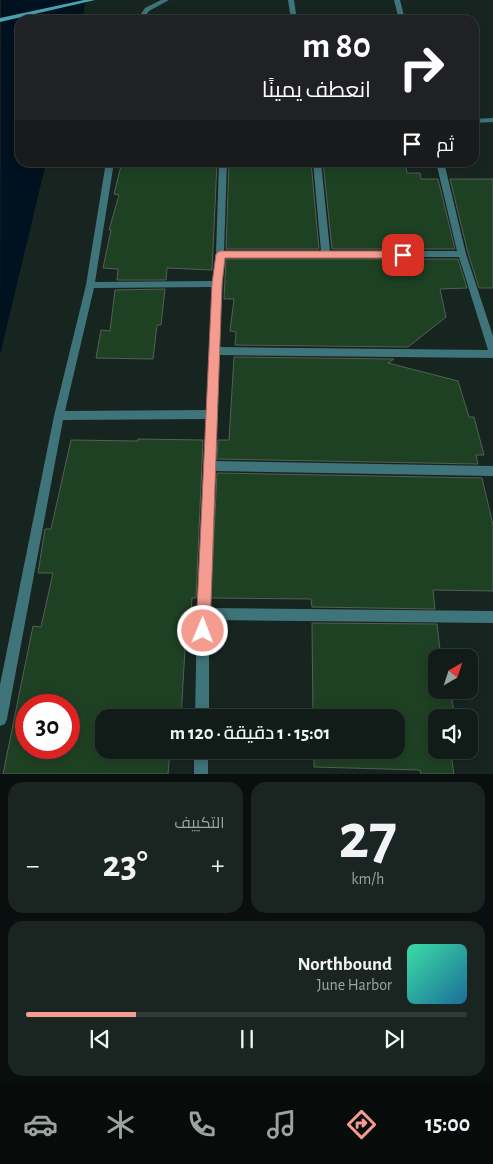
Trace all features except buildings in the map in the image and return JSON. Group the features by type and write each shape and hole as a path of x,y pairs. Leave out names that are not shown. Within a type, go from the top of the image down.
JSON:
{"main road":[{"path":"23,15 92,0"},
{"path":"0,20 15,17"}],"street":[{"path":"141,15 147,9 166,0"},
{"path":"291,0 293,15"},
{"path":"397,0 401,15"},
{"path":"479,121 493,120"},
{"path":"0,719 59,416 90,285 109,167"},
{"path":"202,709 203,614 223,167"},
{"path":"317,167 326,255"},
{"path":"215,351 493,352 462,254 441,167"},
{"path":"220,254 462,254"},
{"path":"90,285 217,284"},
{"path":"59,416 212,414"},
{"path":"210,466 493,471"},
{"path":"203,614 493,617"},
{"path":"201,759 201,774"}],"water":[{"path":"1,0 86,0 83,15 15,15 15,167 45,167 0,355"}],"route":[{"path":"203,631 217,284 220,254 403,255"}]}
